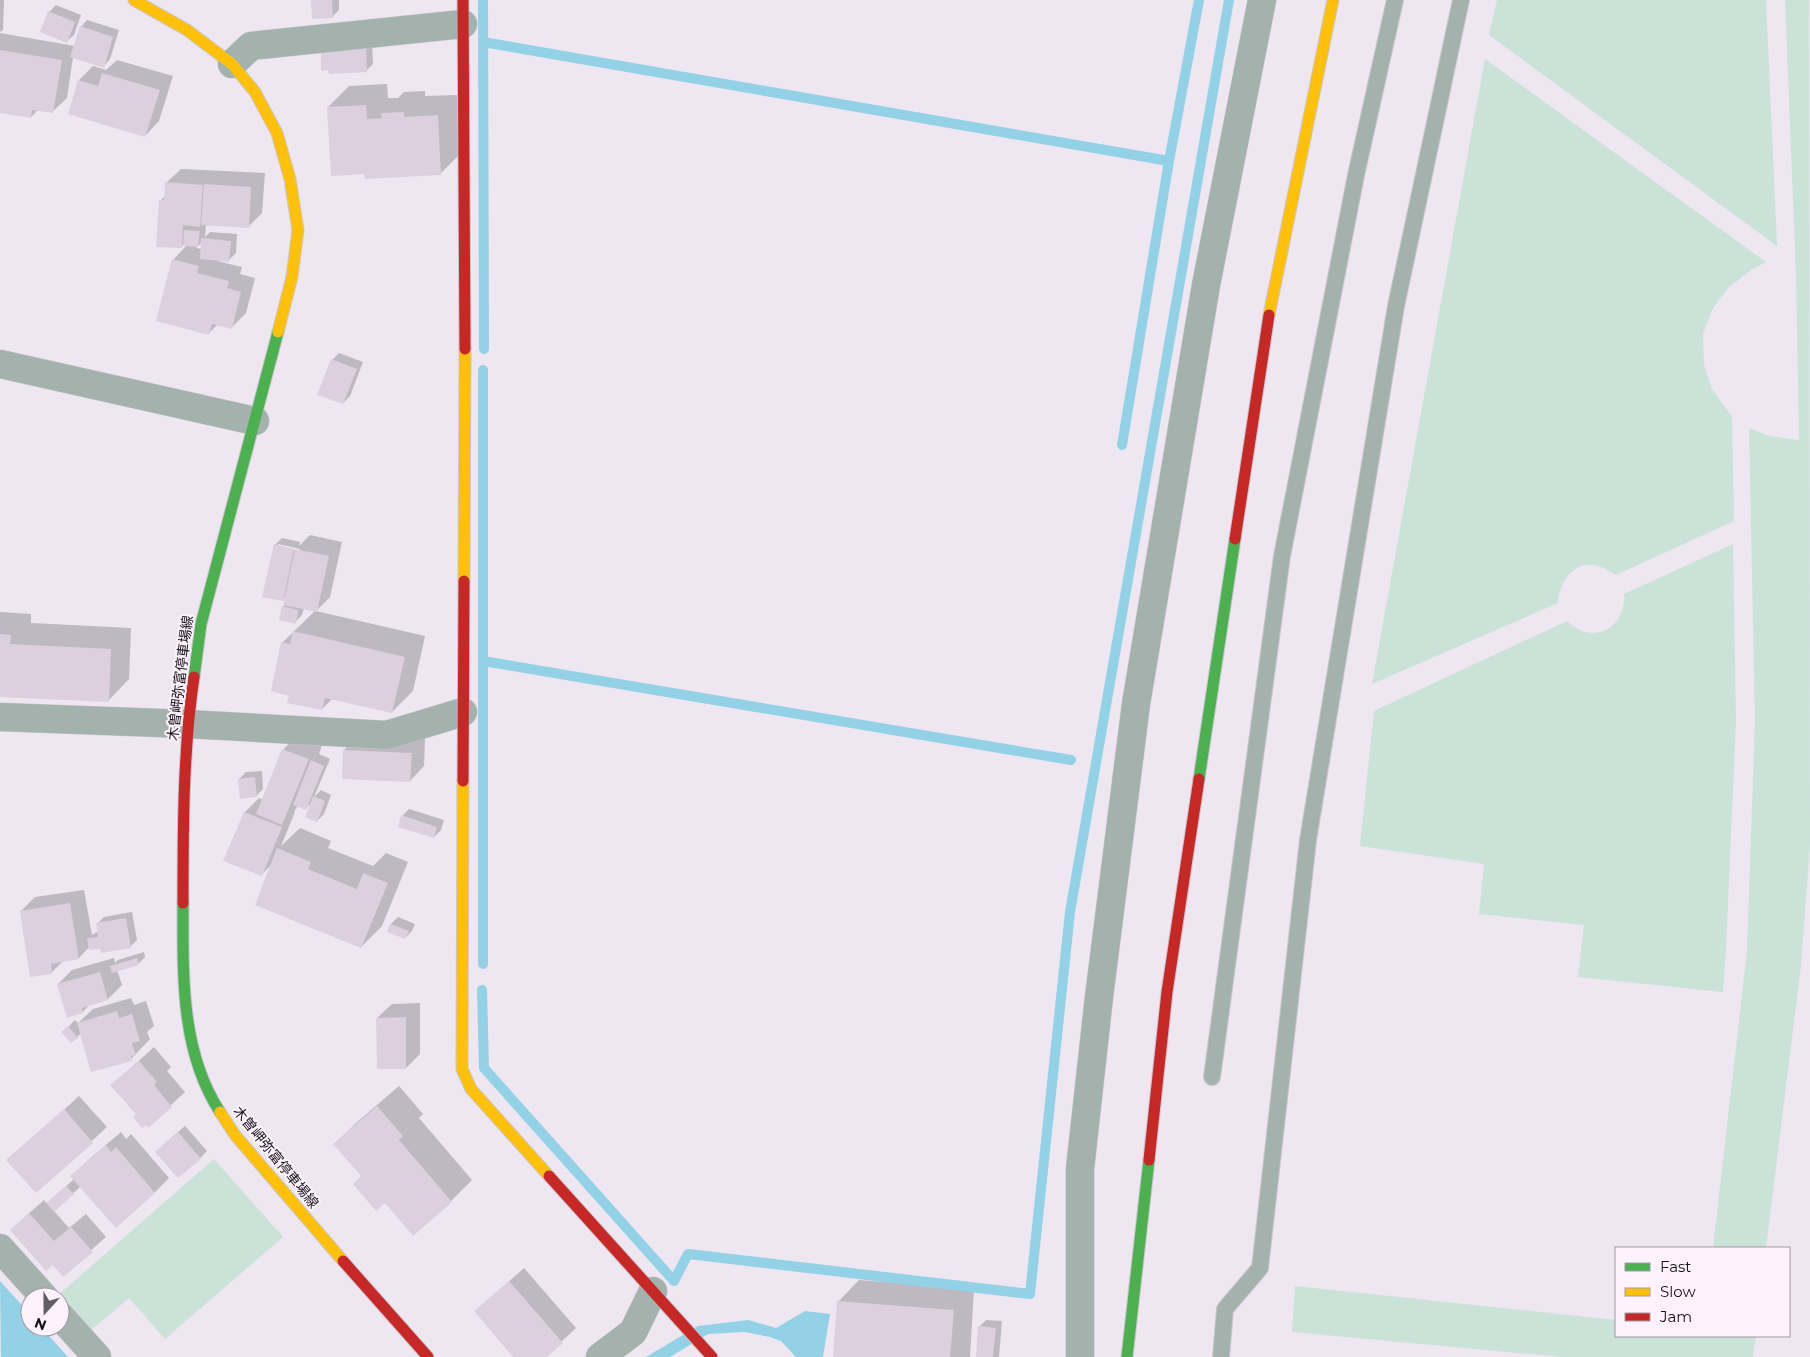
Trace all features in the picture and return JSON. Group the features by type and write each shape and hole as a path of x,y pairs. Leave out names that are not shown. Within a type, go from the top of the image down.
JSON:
{"street":[{"name":"木曽岬弥富停車場線","path":"134,0 187,30 232,64 255,92 277,133 290,179 298,230 292,277 201,624 187,724 183,838 183,949 187,1020 199,1070 212,1100 235,1135 280,1190 428,1357"},
{"path":"1080,1357 1080,1169 1099,997 1136,704 1206,285 1262,0"},
{"path":"1127,1357 1167,992 1271,301 1333,0"},
{"path":"232,64 251,46 463,12 465,337 462,1069 471,1088 712,1357"},
{"path":"0,364 255,421"},
{"path":"0,718 187,724 387,735 463,712"},
{"path":"0,1248 35,1287"},
{"path":"600,1357 633,1332 653,1291"},
{"path":"70,1327 97,1357"}],"lane":[{"path":"1212,1077 1282,556 1356,176 1395,0"},
{"path":"1222,1357 1225,1309 1260,1268 1308,840 1396,306 1461,0"}],"green space":[{"path":"1497,0 1766,0 1777,246 1489,35"},
{"path":"1785,0 1809,0 1810,845 1801,965 1766,1247 1713,1247 1747,951 1755,721 1749,428 1769,436 1799,440 1796,274"},
{"path":"1485,59 1766,262 1751,270 1728,288 1713,308 1703,334 1704,365 1712,389 1732,417 1734,521 1616,575 1598,566 1589,565 1575,569 1569,574 1561,587 1558,603 1372,684"},
{"path":"1733,544 1736,721 1723,992 1578,977 1584,925 1479,914 1484,864 1360,846 1374,711 1567,621 1587,632 1597,633 1606,630 1613,625 1619,616 1623,606 1624,594"},
{"path":"214,1159 283,1237 165,1339 129,1298 89,1332 70,1311 70,1287 67,1287"},
{"path":"1295,1286 1615,1320 1615,1337 1756,1337 1753,1357 1562,1357 1292,1332"}],"water":[{"path":"0,1281 20,1303 20,1337 50,1337 68,1357 1,1357"},
{"path":"805,1311 830,1314 823,1357 796,1357 781,1341 745,1332 708,1334 670,1357 646,1357 698,1326 748,1320 776,1328"}],"building":[{"path":"311,0 332,0 333,18 312,19"},
{"path":"48,11 75,22 67,43 40,32"},
{"path":"80,26 113,37 104,68 70,57"},
{"path":"366,48 367,72 329,74 328,70 321,71 321,50"},
{"path":"0,50 62,60 53,113 32,110 31,118 0,113"},
{"path":"102,73 160,90 145,137 68,114 78,80 98,86"},
{"path":"366,105 367,119 382,118 381,113 404,112 404,117 438,115 441,175 365,179 364,174 331,176 327,107"},
{"path":"165,182 203,185 200,227 183,225 182,248 156,247 159,200 164,200"},
{"path":"204,184 251,187 249,228 201,225"},
{"path":"184,230 200,231 198,247 183,246"},
{"path":"201,238 231,241 229,262 200,259"},
{"path":"172,259 199,266 197,273 229,281 227,288 241,292 232,329 212,324 209,335 156,321"},
{"path":"331,359 357,369 343,404 317,395"},
{"path":"274,544 294,549 283,601 262,597"},
{"path":"295,549 329,556 317,612 283,605"},
{"path":"282,606 298,610 296,624 279,620"},
{"path":"293,631 405,657 392,713 325,698 322,710 287,703 289,696 271,691 281,642 290,644"},
{"path":"0,634 11,635 10,644 111,649 109,702 0,697"},
{"path":"282,749 309,759 282,825 256,814"},
{"path":"343,750 412,753 410,782 342,779"},
{"path":"311,760 324,766 306,810 293,805"},
{"path":"255,777 257,797 240,799 238,779"},
{"path":"313,796 325,801 317,822 305,817"},
{"path":"244,812 282,827 262,876 223,861"},
{"path":"401,815 437,827 434,838 398,827"},
{"path":"277,848 311,862 308,869 357,889 363,873 388,883 361,948 255,905"},
{"path":"70,903 79,959 51,964 52,974 30,977 20,911"},
{"path":"126,918 131,948 101,953 100,949 89,950 87,938 98,937 96,923"},
{"path":"390,924 409,931 405,939 387,932"},
{"path":"137,958 139,965 112,973 110,966"},
{"path":"100,972 108,1000 82,1008 83,1013 67,1018 57,984"},
{"path":"117,1011 119,1018 132,1014 140,1041 132,1043 136,1055 131,1056 132,1061 91,1072 77,1023"},
{"path":"406,1017 406,1069 377,1069 376,1018"},
{"path":"68,1026 78,1038 71,1043 61,1032"},
{"path":"139,1061 157,1082 154,1085 172,1107 148,1128 146,1125 142,1128 133,1117 136,1114 110,1085"},
{"path":"377,1106 403,1136 399,1140 452,1202 413,1236 385,1203 376,1211 353,1184 361,1176 333,1144"},
{"path":"64,1109 93,1143 36,1193 6,1160"},
{"path":"178,1132 201,1159 178,1178 155,1152"},
{"path":"106,1145 111,1152 116,1147 155,1193 116,1228 70,1176"},
{"path":"66,1186 74,1194 54,1212 46,1203"},
{"path":"29,1213 54,1241 71,1227 93,1252 63,1277 53,1265 46,1271 10,1230"},
{"path":"509,1281 563,1343 547,1357 513,1357 474,1311"},
{"path":"837,1301 954,1310 950,1357 833,1357"},
{"path":"978,1326 996,1328 993,1357 976,1357"}],"waterway":[{"path":"483,0 484,349"},
{"path":"1122,445 1169,161 1199,0"},
{"path":"482,990 484,1068 674,1281 688,1254 1030,1294 1070,912 1229,0"},
{"path":"483,42 1169,161"},
{"path":"483,370 483,964"},
{"path":"483,661 1071,760"}],"traffic: fast":[{"path":"194,677 201,624 278,332"},
{"path":"1199,779 1235,539"},
{"path":"183,903 186,1011 197,1063 207,1088 220,1112"},
{"path":"1127,1357 1149,1160"}],"traffic: slow":[{"path":"134,0 187,30 232,64 255,92 277,133 290,179 298,230 292,277 278,332"},
{"path":"1269,315 1333,0"},
{"path":"464,581 465,349"},
{"path":"463,781 462,1069 471,1089 549,1176"},
{"path":"220,1112 235,1135 343,1261"}],"traffic: jam":[{"path":"463,0 465,349"},
{"path":"1235,539 1269,315"},
{"path":"463,781 464,581"},
{"path":"183,903 186,762 194,677"},
{"path":"1149,1160 1167,992 1199,779"},
{"path":"549,1176 712,1357"},
{"path":"343,1261 428,1357"}]}
